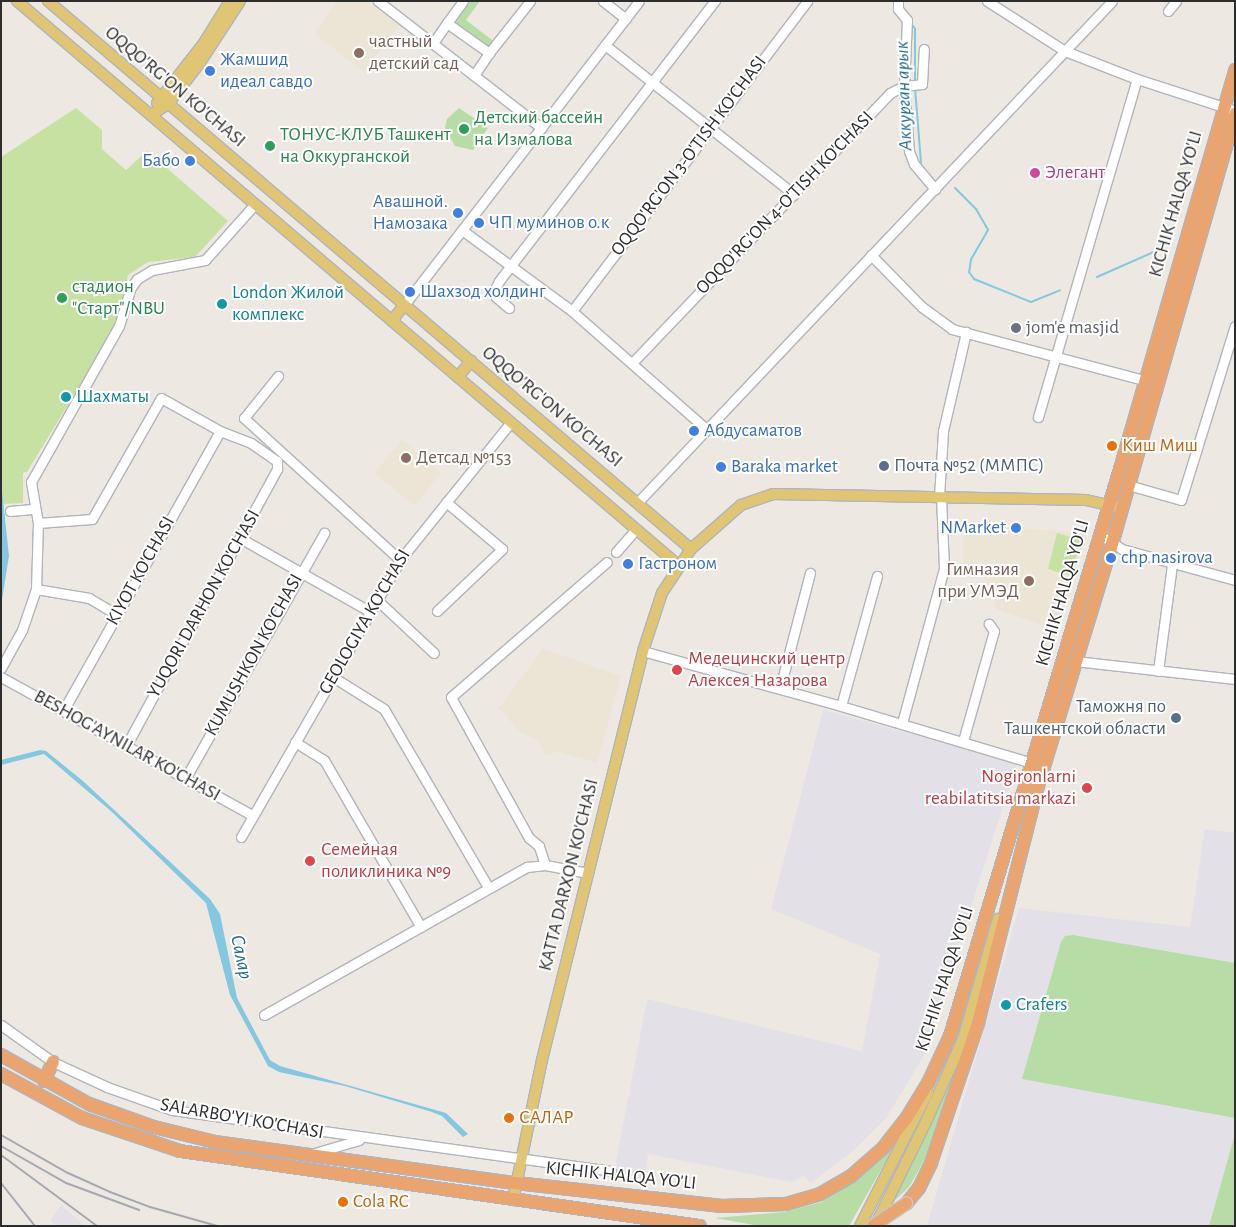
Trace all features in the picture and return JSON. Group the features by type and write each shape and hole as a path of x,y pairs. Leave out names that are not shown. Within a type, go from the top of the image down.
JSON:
{"highway":[{"name":"KICHIK HALQA YO'LI","path":"1,1055 44,1081 89,1104 154,1127 215,1142 516,1183 722,1206 776,1205 808,1198 842,1182 882,1148 914,1107 946,1047 1038,765 1075,662 1113,540 1231,111 1235,70"},
{"name":"KICHIK HALQA YO'LI","path":"874,1226 906,1204 919,1188 932,1163 970,1051 1033,803 1038,765 1099,534 1144,380 1231,111"},
{"path":"44,1081 53,1062"},
{"name":"KICHIK HALQA YO'LI","path":"1,1074 82,1118 150,1143 203,1156 700,1226"},
{"path":"150,1143 154,1127"}],"main road":[{"name":"OQQO'RG'ON KO'CHASI","path":"17,1 678,565"},
{"name":"OQQO'RG'ON KO'CHASI","path":"48,1 691,548"},
{"path":"164,101 230,1"},
{"path":"151,115 212,47 240,1"},
{"path":"392,321 404,305"},
{"path":"458,377 471,362"},
{"path":"691,548 741,505 760,496 781,494 1086,500 1122,508"},
{"name":"KATTA DARXON KO'CHASI","path":"513,1200 542,1060 643,652 662,593 678,565 691,548"},
{"path":"874,1226 939,1095 963,1039 1033,803"},
{"path":"860,1226 918,1115 946,1047"}],"street":[{"path":"378,1 542,128"},
{"path":"433,43 463,1"},
{"path":"474,75 530,1"},
{"path":"603,1 626,19"},
{"path":"404,305 639,1"},
{"path":"509,308 496,297 494,291 511,266 715,1"},
{"name":"OQQO'RG'ON 3-O'TISH KO'CHASI","path":"572,310 807,1"},
{"path":"898,1 898,9 907,20 912,85 909,152 914,164 934,189"},
{"path":"987,1 1065,51 1137,79 1231,111"},
{"path":"636,503 705,428 1112,1"},
{"path":"1168,11 1176,1"},
{"path":"447,23 489,53"},
{"path":"606,45 794,194"},
{"path":"912,85 923,83 924,49"},
{"path":"1038,417 1057,356 1103,186 1137,79"},
{"name":"OQQO'RG'ON 4-O'TISH KO'CHASI","path":"632,363 890,93 912,85"},
{"path":"1,668 22,630 36,589 38,523 31,480 119,326 133,284 152,270 205,260 255,204"},
{"path":"462,230 572,310 705,428"},
{"path":"871,255 935,317 952,329 1144,380"},
{"path":"1128,485 1181,500 1235,326"},
{"path":"902,723 944,568 940,497 943,431 966,332"},
{"path":"278,376 244,418 400,560"},
{"path":"38,523 92,519 160,398 220,431"},
{"name":"GEOLOGIYA KO'CHASI","path":"241,837 400,560 511,422"},
{"name":"YUQORI DARHON KO'CHASI","path":"126,746 277,469 277,461 251,443 220,431"},
{"name":"KIYOT KO'CHASI","path":"63,711 220,431"},
{"path":"437,611 502,549 446,502"},
{"path":"10,511 35,509"},
{"path":"616,552 636,529"},
{"name":"KUMUSHKON KO'CHASI","path":"185,778 324,533"},
{"path":"1099,534 1113,540 1122,548 1172,564 1235,580"},
{"path":"240,538 369,611"},
{"path":"545,865 540,846 529,838 451,697 606,562"},
{"path":"1158,671 1172,564"},
{"path":"780,688 810,573"},
{"path":"841,706 877,576"},
{"path":"36,589 89,598 116,614"},
{"path":"376,599 434,653"},
{"path":"964,741 994,631 989,624"},
{"path":"643,652 780,688 964,741 1038,765"},
{"path":"1075,662 1235,680"},
{"name":"BESHOG'AYNILAR KO'CHASI","path":"1,677 252,815"},
{"path":"334,677 384,709 488,887"},
{"path":"295,742 324,760 421,928"},
{"path":"264,1015 421,928 488,887 527,867 545,865 588,873"},
{"name":"SALARBO'YI KO'CHASI","path":"1,1025 53,1062 114,1090 172,1110 364,1139 611,1171"},
{"path":"309,1154 364,1139"}],"shaded area":[{"name":"частный детский сад","path":"337,1 367,1 399,25 364,72 314,33"},
{"name":"Детсад №153","path":"402,440 441,473 414,506 375,473"},
{"name":"Гимназия при УМЭД","path":"963,524 1086,533 1058,631 996,609 992,591 979,570 963,566"},
{"path":"543,649 621,676 597,763 557,751 546,756 538,741 518,730 499,708"},
{"path":"823,710 1017,763 923,1057 887,1117 854,1150 811,1183 803,1176 791,1182 648,1154 644,1179 614,1172 647,999 862,1051 880,954 771,909"},
{"path":"1205,829 1235,833 1235,1226 927,1226 1019,908 1190,927"},
{"path":"61,1205 85,1226 55,1226 51,1219"}],"green space":[{"path":"460,1 480,1 466,20 496,43 490,52 446,20"},
{"name":"стадион \"Старт\"/NBU","path":"76,108 102,130 102,149 126,170 147,151 228,221 195,257 148,262 128,275 119,321 27,472 23,473 23,503 1,504 1,157"},
{"path":"459,108 488,128 473,150 455,146 445,128 447,119"},
{"path":"1057,533 1081,540 1071,576 1048,569"},
{"path":"1073,935 1235,963 1235,1118 1022,1079 1061,942 1065,936"},
{"path":"952,1079 923,1163 909,1187 889,1206"},
{"path":"1235,1134 1235,1226 1209,1226"},
{"path":"898,1140 849,1226 760,1226 715,1218 784,1212 822,1202 863,1175"}],"water":[{"path":"1,481 9,556 1,606 2,537"},
{"name":"Салар","path":"40,750 46,751 83,781 210,899 220,914 237,998 270,1060 280,1066 446,1113 468,1134 463,1137 442,1116 432,1112 345,1086 279,1072 268,1066 230,995 206,903 112,812 44,754 1,765 1,760"}],"waterway":[{"name":"Аккурган арык","path":"903,1 903,9"},
{"name":"Аккурган арык","path":"910,22 915,29 915,81"},
{"name":"Аккурган арык","path":"915,88 921,163"},
{"name":"Аккурган арык","path":"955,188 976,209 988,230 971,260 969,272 974,279 1031,302 1060,290"},
{"name":"Аккурган арык","path":"1097,277 1156,251 1166,249"}],"railway":[{"path":"1,1135 68,1173 110,1192 150,1207 217,1226"},
{"path":"1,1146 66,1183 139,1210"},
{"path":"1,1155 97,1226"},
{"path":"1,1183 35,1226"}],"place":[{"name":"частный детский сад","path":"359,53"},
{"name":"Жамшид идеал савдо","path":"210,71"},
{"name":"Детский бассейн на Измалова","path":"464,129"},
{"name":"ТОНУС-КЛУБ Ташкент на Оккурганской","path":"270,146"},
{"name":"Бабо","path":"190,161"},
{"name":"Элегант","path":"1035,173"},
{"name":"Авашной. Намозака","path":"458,213"},
{"name":"ЧП муминов о.к","path":"479,223"},
{"name":"Шахзод холдинг","path":"410,292"},
{"name":"стадион \"Старт\"/NBU","path":"62,298"},
{"name":"London Жилой комплекс","path":"222,304"},
{"name":"jom'e masjid","path":"1016,328"},
{"name":"Шахматы","path":"66,397"},
{"name":"Абдусаматов","path":"694,431"},
{"name":"Киш Миш","path":"1112,446"},
{"name":"Детсад №153","path":"406,458"},
{"name":"Почта №52 (ММПС)","path":"884,466"},
{"name":"Baraka market","path":"721,467"},
{"name":"NMarket","path":"1016,528"},
{"name":"chp nasirova","path":"1111,558"},
{"name":"Гастроном","path":"628,564"},
{"name":"Гимназия при УМЭД","path":"1029,581"},
{"name":"Медецинский центр Алексея Назарова","path":"677,670"},
{"name":"Таможня по Ташкентской области","path":"1176,718"},
{"name":"Nogironlarni reabilatitsia markazi","path":"1087,788"},
{"name":"Семейная поликлиника №9","path":"310,861"},
{"name":"Crafers","path":"1006,1005"},
{"name":"САЛАР","path":"509,1118"},
{"name":"Cola RC","path":"343,1202"}]}
